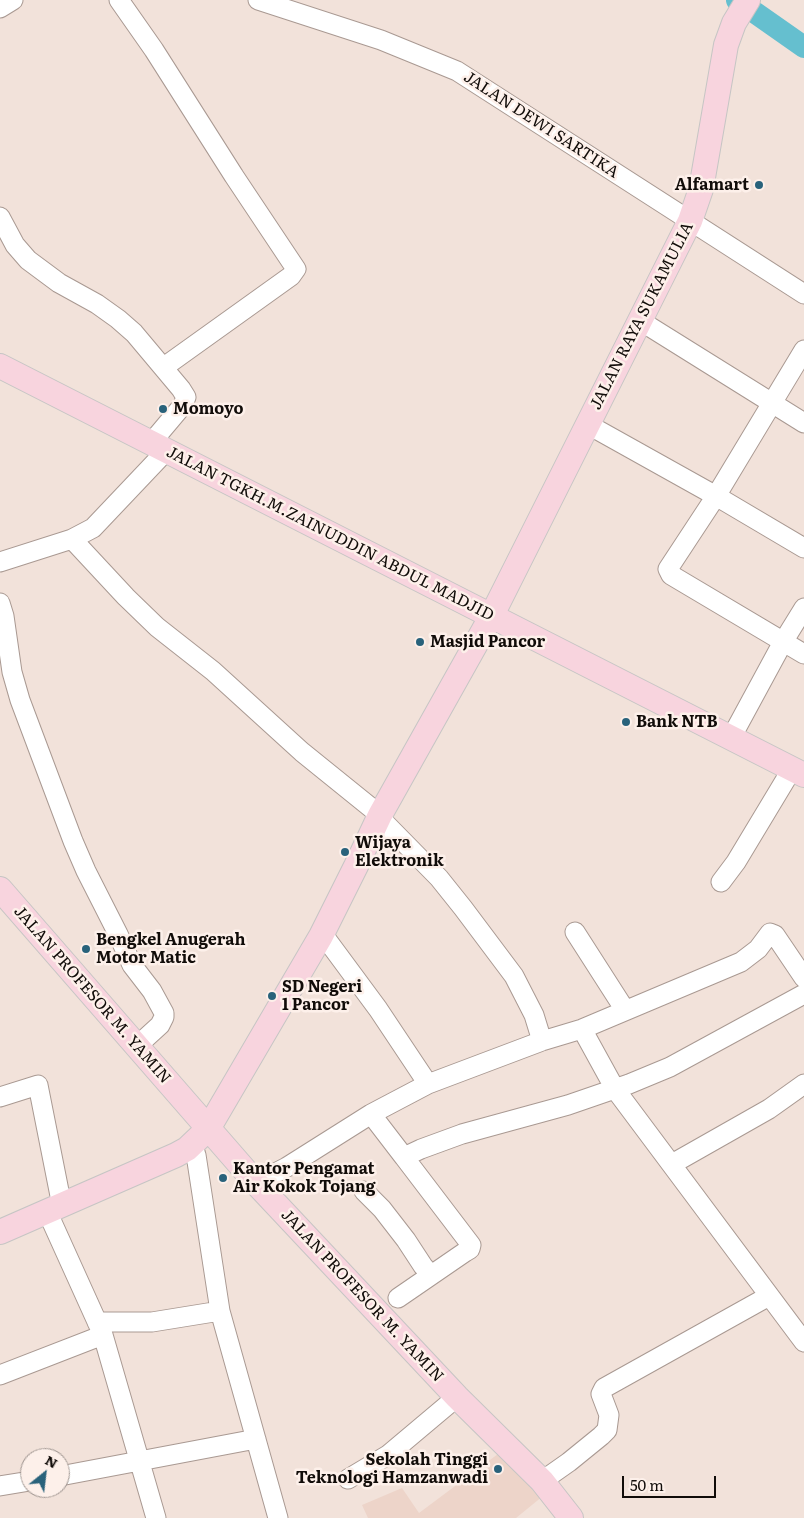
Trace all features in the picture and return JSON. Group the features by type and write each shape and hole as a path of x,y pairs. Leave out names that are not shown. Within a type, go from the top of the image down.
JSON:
{"main road":[{"name":"JALAN RAYA SUKAMULIA","path":"360,868 382,818 477,660 491,617 690,221 701,189 725,52 734,23 748,0"},
{"name":"JALAN TGKH.M.ZAINUDDIN ABDUL MADJID","path":"0,366 798,772"},
{"path":"0,1242 182,1152 212,1133 225,1122 328,940 360,868"},
{"path":"0,1232 57,1213 196,1155 212,1133 360,868"},
{"name":"JALAN PROFESOR M. YAMIN","path":"0,889 256,1183 457,1396 542,1481 571,1518"}],"street":[{"path":"0,8 14,0"},
{"path":"120,0 296,269 290,276 164,367"},
{"name":"JALAN DEWI SARTIKA","path":"258,0 382,40 457,71 804,294"},
{"path":"0,217 15,245 28,260 59,283 114,315 134,333 164,367 186,400 158,447 93,528 72,539 0,562"},
{"path":"639,320 804,423"},
{"path":"804,350 716,496 669,566 669,572 804,654"},
{"path":"587,424 804,548"},
{"path":"72,539 157,627 213,671 302,752 382,818 439,878 514,976 534,1015 542,1041"},
{"path":"0,603 4,616 12,672 20,700 73,840 132,965 152,991 164,1014 160,1025 137,1046"},
{"path":"731,738 783,642 804,608"},
{"path":"721,882 798,772"},
{"path":"575,932 625,1010"},
{"path":"256,1183 287,1167 371,1114 428,1084 542,1041 582,1029 741,962 758,949 770,933 775,934 804,978"},
{"path":"328,940 378,1009 428,1084"},
{"path":"404,1157 462,1134 568,1105 670,1067 804,994"},
{"path":"582,1029 615,1089 804,1342"},
{"path":"672,1164 769,1109 804,1084"},
{"path":"0,1097 38,1085 57,1213 100,1329 156,1518"},
{"path":"371,1114 471,1245 470,1249 398,1298"},
{"path":"196,1155 220,1311 278,1518"},
{"path":"364,1191 382,1209 406,1240 422,1266 431,1275"},
{"path":"542,1481 569,1462 607,1430 608,1415 602,1394 604,1388 769,1296"},
{"path":"0,1375 100,1329 220,1311"},
{"path":"348,1479 388,1456 457,1396"},
{"path":"70,1474 256,1439"},
{"path":"0,1486 20,1483"}],"shaded area":[{"name":"Sekolah Tinggi Teknologi Hamzanwadi","path":"502,1451 543,1496 516,1518 368,1518 362,1505 402,1488 419,1513"}],"waterway":[{"path":"737,0 804,47"}],"place":[{"name":"Alfamart","path":"759,185"},
{"name":"Momoyo","path":"163,409"},
{"name":"Masjid Pancor","path":"420,642"},
{"name":"Bank NTB","path":"626,722"},
{"name":"Wijaya Elektronik","path":"345,852"},
{"name":"Bengkel Anugerah Motor Matic","path":"86,949"},
{"name":"SD Negeri 1 Pancor","path":"272,996"},
{"name":"Kantor Pengamat Air Kokok Tojang","path":"223,1178"},
{"name":"Sekolah Tinggi Teknologi Hamzanwadi","path":"498,1469"}]}
